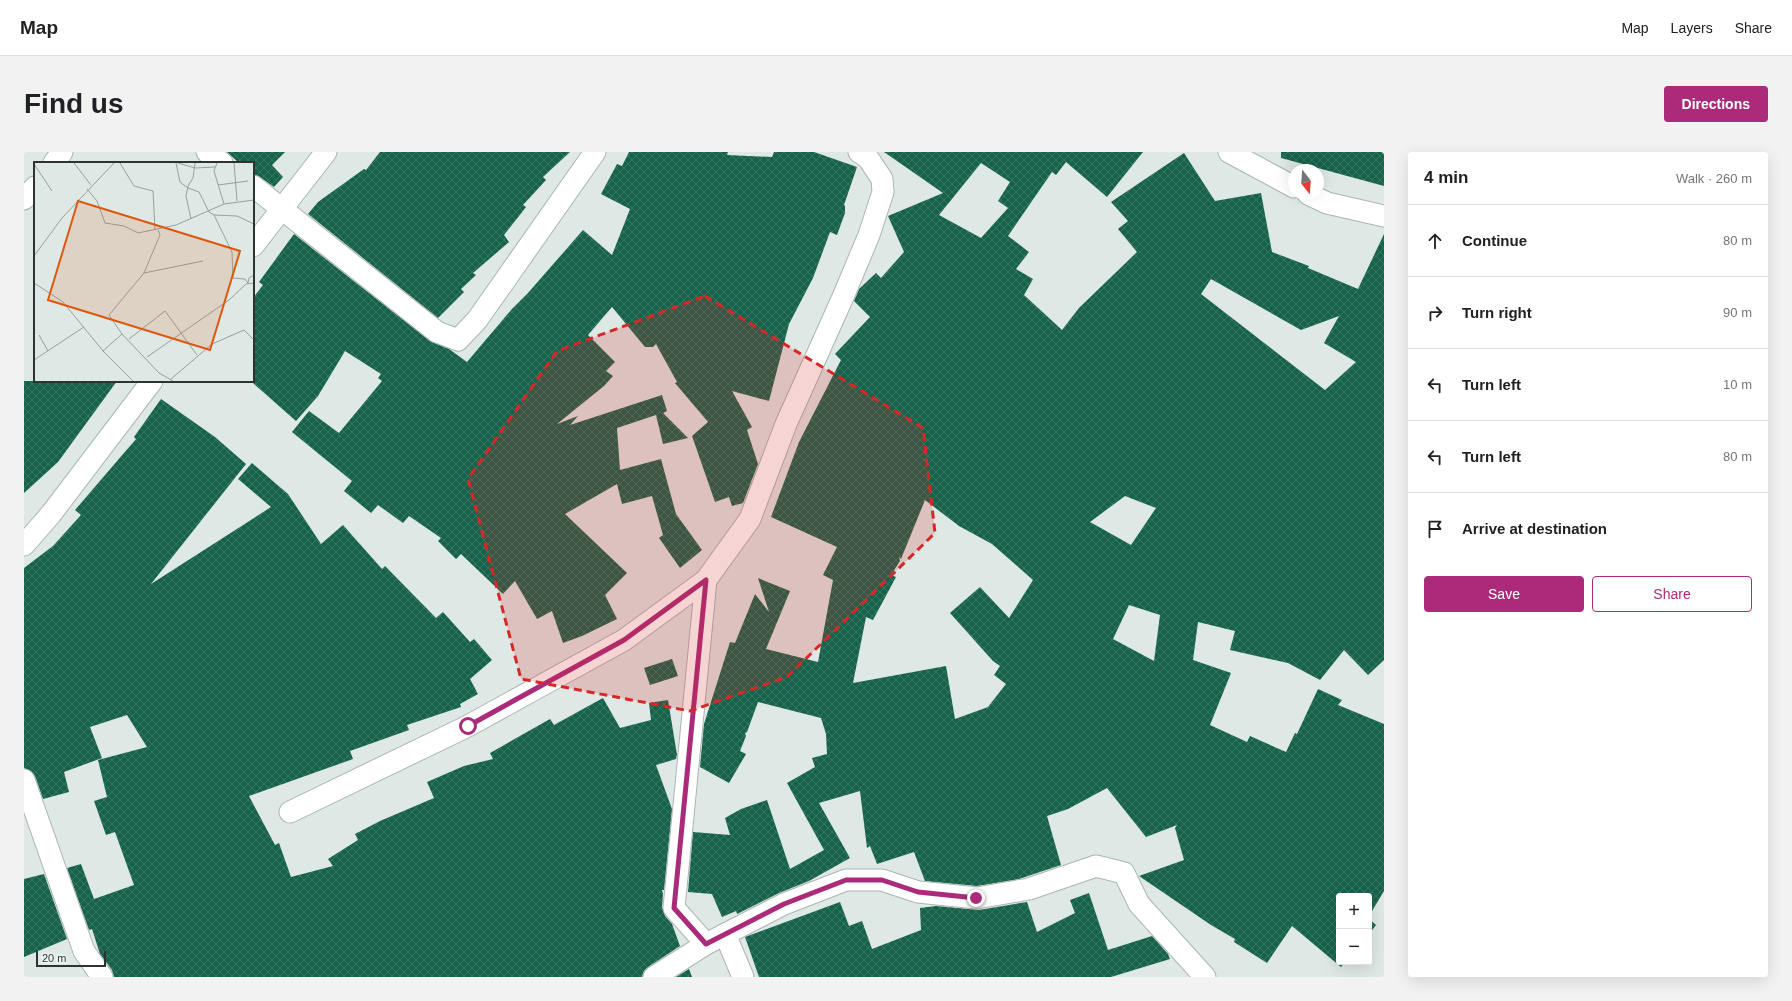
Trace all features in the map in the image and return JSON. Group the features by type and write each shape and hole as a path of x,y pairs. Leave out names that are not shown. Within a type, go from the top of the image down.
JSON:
{"street":[{"path":"55,162 62,152"},
{"path":"207,152 221,162"},
{"path":"254,245 326,152"},
{"path":"254,187 282,207 437,332 458,340 477,320 595,152"},
{"path":"290,812 468,726 624,640 706,580 750,519 786,424 843,297 868,235 883,192 882,179 868,158 859,152"},
{"path":"1229,152 1288,184"},
{"path":"24,199 34,188"},
{"path":"1321,200 1327,203 1384,216"},
{"path":"24,545 51,514 151,382"},
{"path":"706,580 674,908 706,944"},
{"path":"24,780 84,952 102,977"},
{"path":"654,977 706,944 784,904 846,880 882,880 918,892 976,898 1029,889 1096,866 1124,873 1139,904 1205,977"},
{"path":"725,934 743,977"}],"highlighted area":[{"path":"705,296 923,428 935,533 787,677 690,711 521,679 468,479 557,351"}],"building":[{"path":"227,152 285,152 272,165 283,177 274,187 254,174 254,162 238,162"},
{"path":"380,152 570,152 543,177 546,180 523,205 526,207 504,235 509,242 473,273 476,275 461,289 464,292 438,318 308,214 318,202 364,169 366,170"},
{"path":"629,152 728,152 727,155 772,157 774,152 814,152 857,167 844,205 845,213 837,235 830,232 813,278 789,324 769,401 732,391 752,427 747,430 758,464 743,503 732,506 729,497 715,502 692,436 708,422 675,383 677,382 656,344 653,347 645,347 612,307 588,335 615,362 606,371 613,376 604,386 557,424 578,416 570,425 662,395 667,411 663,413 688,438 663,444 656,415 617,428 620,470 661,459 676,514 702,550 680,568 659,538 663,535 652,496 622,504 617,484 565,514 627,573 605,595 617,619 582,636 563,643 552,611 537,619 515,581 503,594 461,554 456,559 438,541 441,538 409,516 403,523 378,505 371,513 344,491 352,481 292,432 309,411 339,433 382,381 378,378 381,374 345,351 318,396 296,421 253,383 254,297 263,285 259,282 294,234 430,341 449,349 467,362 583,230 612,255 630,209 601,194 617,164 622,166"},
{"path":"884,152 1143,152 1107,197 1066,162 1056,175 1052,172 1008,236 1029,252 1016,269 1033,279 1024,295 1062,330 1079,308 1137,252 1118,229 1128,221 1111,202 1184,153 1215,201 1261,193 1272,252 1309,266 1308,268 1358,289 1384,234 1384,660 1368,675 1344,650 1320,680 1288,663 1230,650 1235,631 1198,622 1193,660 1231,673 1210,725 1247,742 1250,736 1286,752 1295,733 1297,734 1318,689 1342,700 1338,705 1384,724 1384,891 1372,911 1372,893 1336,893 1336,963 1292,926 1267,963 1234,942 1235,939 1211,925 1139,876 1184,860 1175,828 1177,825 1146,837 1107,788 1068,809 1047,816 1061,865 1019,879 977,886 925,881 914,852 877,864 870,846 867,848 860,791 819,803 850,858 809,881 779,893 737,914 736,911 722,917 712,894 688,892 693,832 730,835 725,818 741,809 767,800 790,869 824,850 787,783 815,767 812,758 827,754 826,734 821,718 758,702 747,732 745,733 746,736 740,751 746,754 729,783 700,767 704,724 730,642 735,643 755,594 769,612 758,578 790,591 766,649 818,662 833,580 823,575 837,547 771,517 799,442 841,360 835,354 870,317 854,301 859,289 876,273 881,278 904,252 888,216 943,193","holes":["981,163 1010,182 998,201 1008,208 981,238 939,215","1211,279 1301,330 1339,316 1324,343 1356,362 1325,390 1201,294","1125,496 1156,508 1131,545 1090,522","925,500 959,526 992,544 1033,580 1009,618 980,587 950,613 993,661 1000,666 994,675 1006,684 988,707 955,719 946,666 853,683 866,617 873,620 896,577 891,575 900,561 899,557 901,559","1129,605 1160,615 1154,661 1113,639"]},
{"path":"1281,152 1384,152 1384,186 1324,170 1324,164 1303,164 1281,158"},
{"path":"24,381 116,382 58,462 24,493"},
{"path":"161,399 215,437 246,464 151,584 271,507 238,479 252,463 288,494 321,544 343,525 382,569 385,566 436,618 443,612 470,642 474,639 492,660 470,679 478,694 460,704 461,707 407,725 409,730 350,751 353,759 249,796 275,845 279,843 291,877 333,866 328,859 358,840 355,834 380,821 434,798 427,782 464,766 493,759 490,753 550,719 554,725 603,698 620,728 651,720 649,703 668,700 677,755 676,759 656,765 672,809 664,890 662,890 662,907 665,916 672,924 680,946 648,967 644,971 642,977 114,977 112,970 100,954 92,929 89,930 67,868 81,864 94,899 134,885 115,832 106,835 94,801 107,797 98,760 147,747 127,715 90,727 102,758 64,772 69,792 43,799 35,776 31,771 24,768 24,568 53,546 81,515 75,510 136,439 134,437"},
{"path":"672,659 678,676 650,685 644,668"},
{"path":"44,874 67,939 24,957 24,879"},
{"path":"1089,893 1108,950 1152,936 1168,954 1170,959 1111,977 759,977 745,937 840,902 849,926 862,921 872,949 921,930 920,908 936,906 979,910 1027,902 1037,932 1075,913 1070,900"},
{"path":"1372,922 1376,925 1372,930"},
{"path":"689,969 692,977 676,977"}],"route":[{"path":"468,726 624,640 706,580 674,908 706,944 784,904 846,880 882,880 918,892 976,898"}]}
